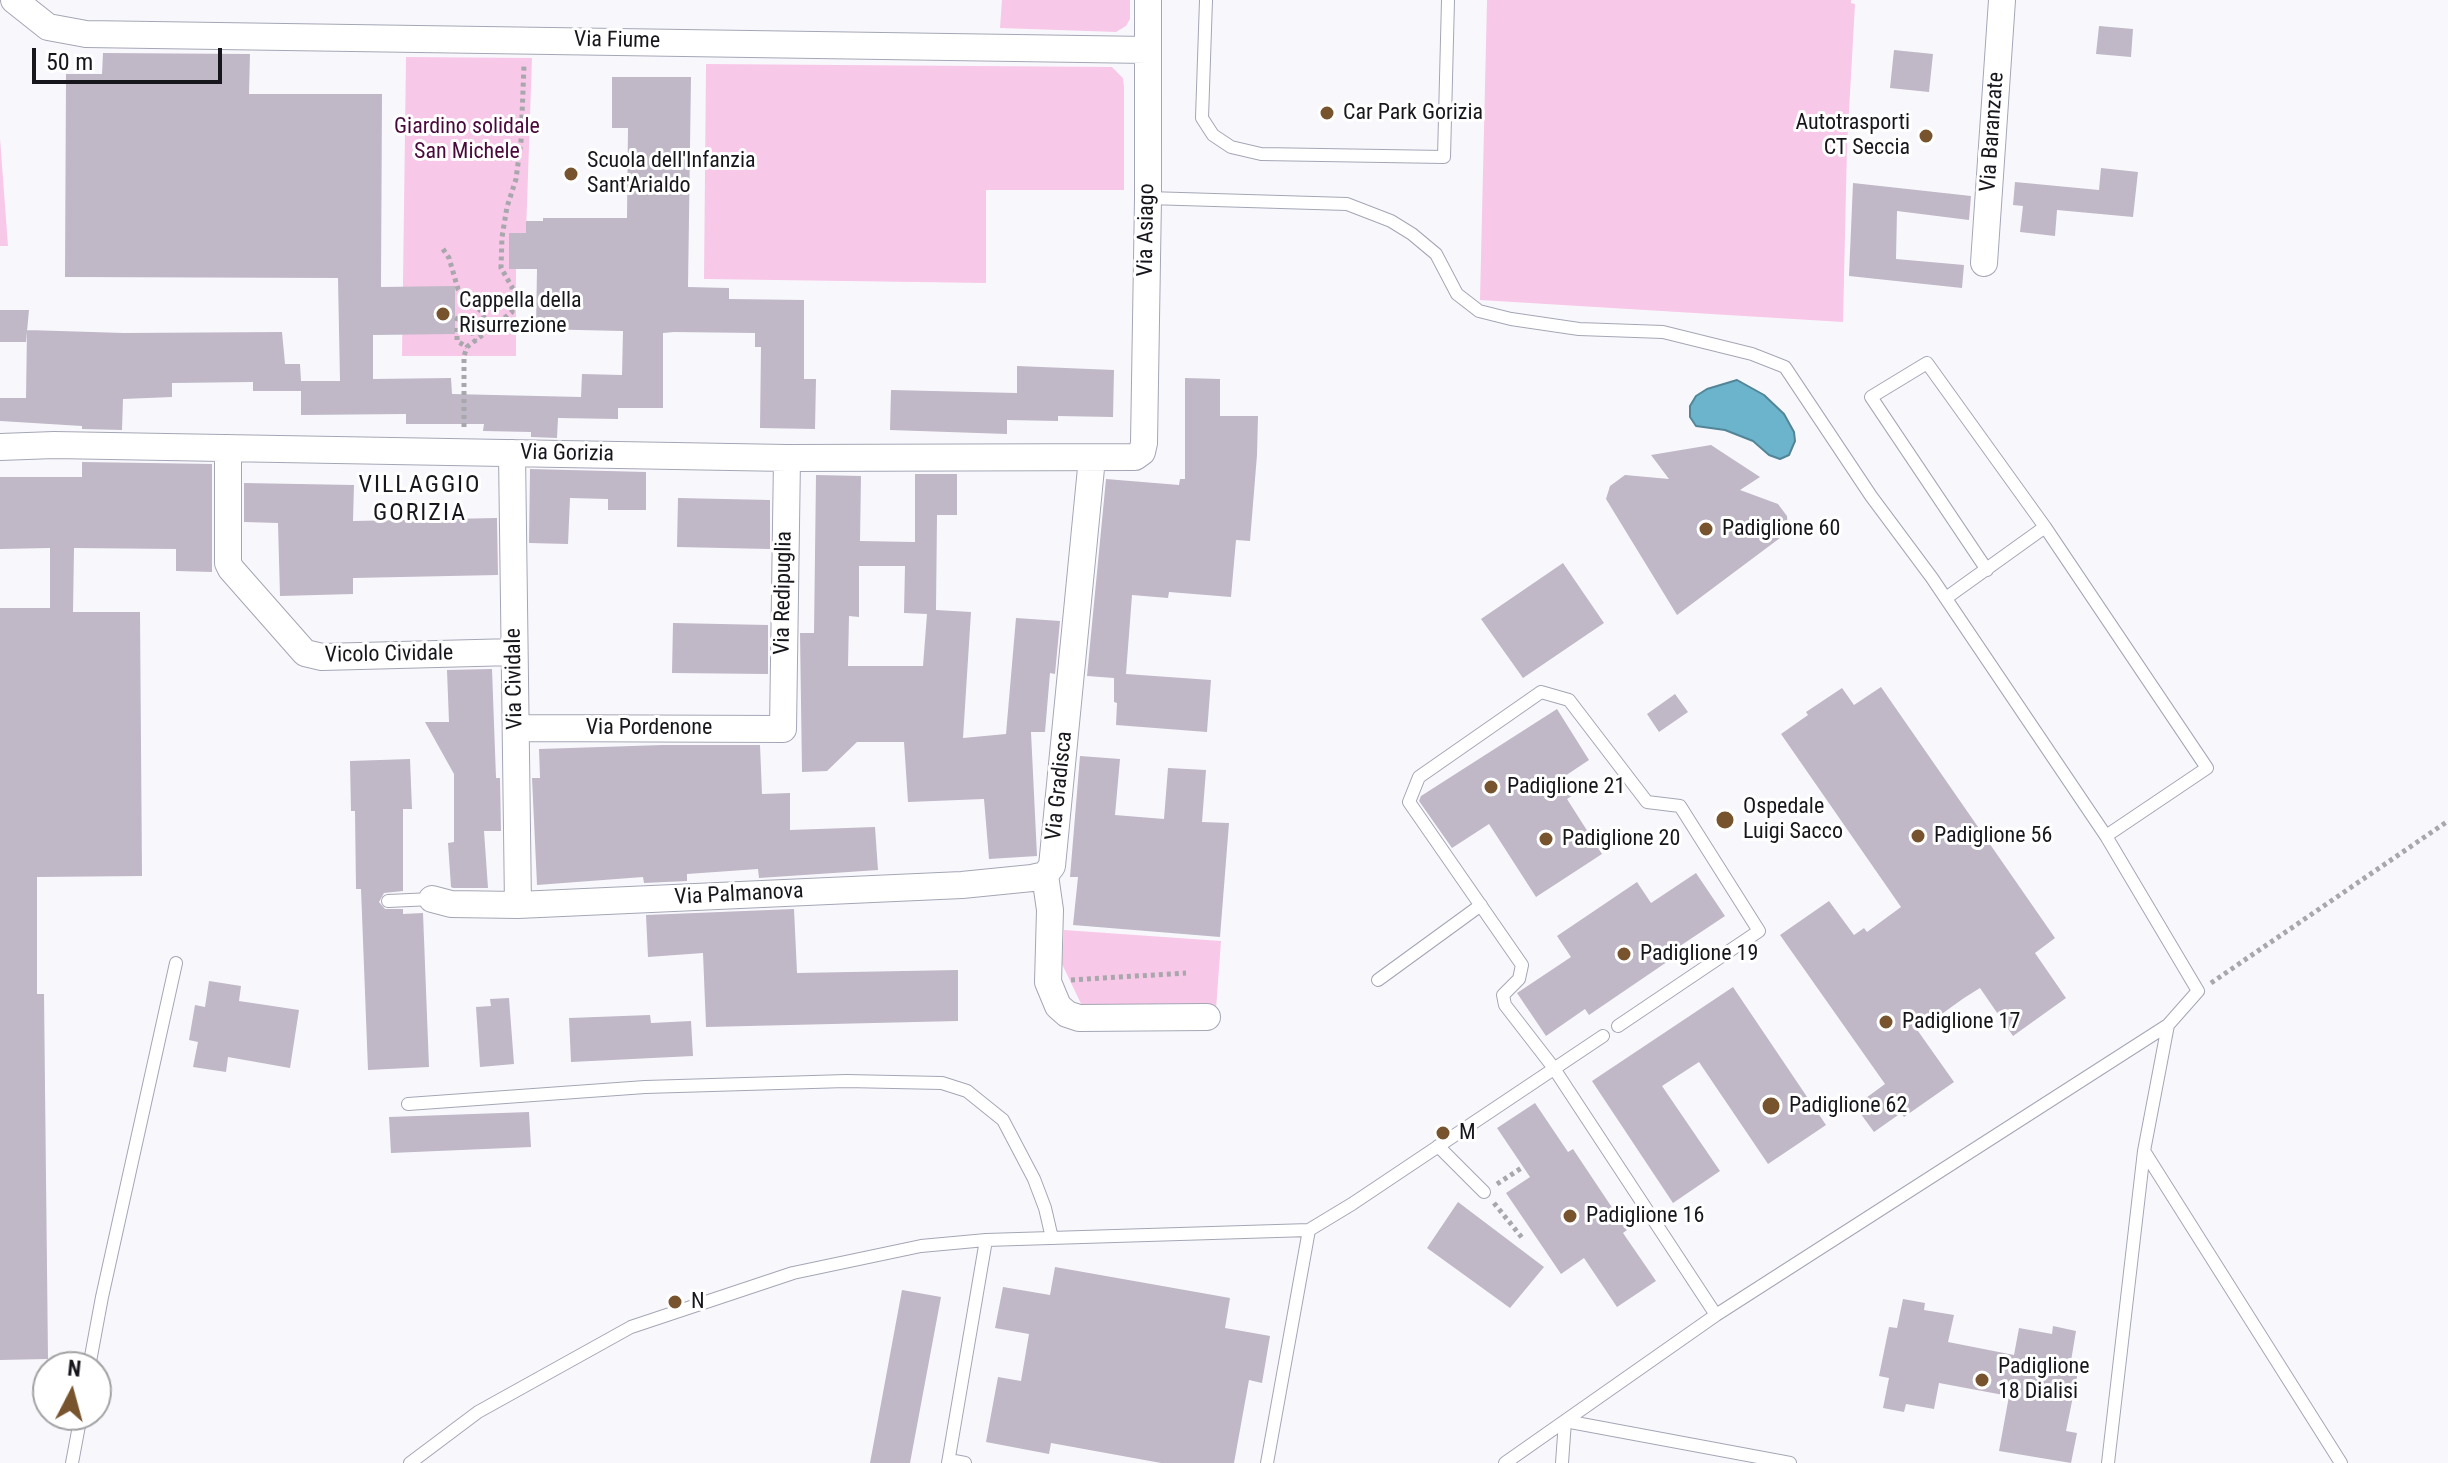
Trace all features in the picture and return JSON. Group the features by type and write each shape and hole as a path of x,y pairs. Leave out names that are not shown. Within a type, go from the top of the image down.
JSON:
{"street":[{"name":"Via Fiume","path":"14,0 48,27 86,34 1148,50"},
{"name":"Via Asiago","path":"1135,457 1142,452 1144,443 1148,0"},
{"name":"Via Baranzate","path":"1984,263 2002,0"},
{"name":"Via Gorizia","path":"0,447 787,458 1135,457"},
{"name":"Vicolo Cividale","path":"228,448 228,563 305,653 322,657 514,652"},
{"name":"Via Cividale","path":"512,453 518,905"},
{"name":"Via Redipuglia","path":"783,729 787,458"},
{"name":"Via Gradisca","path":"1048,982 1050,910 1045,875 1052,866 1092,458"},
{"name":"Via Pordenone","path":"516,728 783,729"},
{"name":"Via Palmanova","path":"432,899 451,904 518,905 962,885 1045,875"},
{"path":"1048,982 1058,1006 1067,1014 1079,1018 1207,1017"}],"lane":[{"path":"1206,0 1202,118 1213,135 1231,147 1261,154 1444,157 1448,0"},
{"path":"1148,198 1347,204 1391,221 1412,234 1436,254 1457,294 1479,311 1579,329 1663,332 1752,354 1785,367 2106,836 2198,991 2168,1025 1716,1315 1505,1463"},
{"path":"1987,570 1871,397 1927,363 2045,527 2207,768 2106,836"},
{"path":"1946,598 2045,527"},
{"path":"1618,1026 1759,931 1680,806 1647,802 1569,700 1541,692 1419,777 1409,802 1522,965 1519,979 1503,995 1505,1005 1553,1067 1716,1315"},
{"path":"388,901 432,899"},
{"path":"1378,980 1481,905"},
{"path":"92,1351 176,963"},
{"path":"2108,1463 2144,1151 2168,1025"},
{"path":"410,1463 478,1412 631,1327 793,1273 921,1246 986,1240 1309,1230 1603,1036"},
{"path":"408,1104 645,1087 846,1081 942,1083 967,1091 1003,1120 1034,1179 1052,1238"},
{"path":"1438,1146 1484,1192"},
{"path":"2144,1151 2341,1463"},
{"path":"1267,1463 1309,1230"},
{"path":"965,1463 949,1462 986,1240"},
{"path":"1562,1463 1565,1421"},
{"path":"1565,1421 1790,1463"},
{"path":"72,1463 78,1431"}],"path":[{"path":"463,452 464,356 467,347 512,312 512,287 501,268 502,237 516,179 521,141 524,39"},
{"path":"443,249 449,258 458,289 481,311 490,330"},
{"path":"455,318 470,324 475,342"},
{"path":"457,328 457,341 467,347"},
{"path":"2198,991 2448,821"},
{"path":"1048,982 1186,973"},
{"path":"1513,1174 1523,1167"},
{"path":"1484,1192 1523,1239"}],"green space":[{"path":"1002,0 1130,0 1130,19 1126,26 1116,32 1000,28"},
{"path":"1487,0 1851,0 1855,4 1847,147 1843,322 1480,300"},
{"name":"Giardino solidale San Michele","path":"406,57 532,58 526,233 509,233 509,268 516,269 516,356 402,356"},
{"path":"706,64 1112,67 1123,78 1124,87 1124,190 986,190 986,283 704,279"},
{"path":"0,138 8,246 0,246"},
{"path":"1064,930 1221,941 1216,1009 1085,1012 1062,964"}],"water":[{"path":"1737,380 1764,395 1784,414 1794,432 1795,441 1789,455 1780,459 1769,455 1753,441 1725,430 1696,426 1690,417 1690,406 1696,396 1707,389"}],"building":[{"path":"2099,26 2133,29 2131,57 2096,54"},
{"path":"1894,50 1933,54 1929,92 1890,88"},
{"path":"103,53 250,54 249,94 382,94 381,287 455,286 455,334 373,335 373,379 451,378 452,394 581,397 582,374 622,375 623,331 536,329 537,269 509,269 509,233 526,233 526,221 543,221 543,218 627,218 628,128 612,128 612,77 691,77 688,287 729,288 729,299 804,300 804,379 816,379 815,429 760,428 761,347 755,347 755,333 674,332 663,333 663,408 618,408 618,419 558,418 557,438 531,437 531,432 483,431 484,424 406,424 406,414 301,415 301,391 253,391 253,382 172,383 172,397 123,399 122,430 0,421 0,398 26,398 27,330 282,332 285,364 300,364 301,381 340,381 338,278 65,277 66,74 102,74"},
{"path":"2101,168 2138,172 2133,217 2057,210 2055,236 2020,232 2023,206 2013,205 2015,182 2099,190"},
{"path":"1853,183 1971,196 1969,220 1897,211 1896,259 1964,265 1962,288 1849,276"},
{"path":"0,310 29,310 26,342 0,342"},
{"path":"1017,366 1114,370 1113,417 1058,416 1058,421 1007,420 1007,434 890,430 891,390 1017,393"},
{"path":"1185,378 1220,379 1220,416 1258,416 1250,541 1236,540 1231,597 1169,592 1168,598 1132,595 1126,674 1211,680 1207,732 1116,725 1114,678 1087,676 1106,479 1179,485 1180,479 1185,479"},
{"name":"Padiglione 60","path":"1711,445 1760,477 1740,490 1778,504 1787,516 1788,532 1677,615 1606,499 1610,486 1625,475 1669,479 1651,455"},
{"path":"82,462 212,464 212,572 176,571 176,549 74,548 73,612 140,612 142,876 37,877 37,994 44,994 48,1351 32,1351 32,1359 0,1360 0,608 50,608 50,548 0,549 0,477 82,477"},
{"path":"530,469 646,472 646,510 608,510 608,499 570,498 568,544 529,543"},
{"path":"915,474 957,474 957,515 937,515 936,610 971,612 963,738 1006,734 1016,618 1060,621 1055,674 1050,673 1045,732 1031,732 1037,856 989,859 984,799 908,802 904,742 857,742 827,771 802,772 800,633 814,633 816,475 861,476 860,541 915,542","holes":["859,566 905,566 904,613 927,614 923,666 848,666 849,616 859,617"]},
{"path":"244,483 354,485 353,521 497,518 498,575 353,578 353,594 280,596 278,523 244,522"},
{"path":"678,498 770,500 770,549 677,547"},
{"path":"1563,563 1604,623 1523,678 1481,619"},
{"path":"673,623 768,625 768,674 672,673"},
{"path":"492,669 501,831 484,831 488,888 453,888 448,843 454,842 454,774 425,722 449,722 447,670"},
{"name":"Padiglione 56","path":"1881,687 2055,938 2035,953 2066,998 2013,1036 1980,988 1964,998 1918,1031 1954,1082 1904,1117 1901,1113 1874,1132 1855,1106 1885,1084 1780,935 1829,901 1854,935 1864,928 1867,932 1901,907 1781,734 1808,715 1806,712 1842,688 1854,705"},
{"path":"1675,694 1688,712 1659,732 1647,714"},
{"path":"1557,709 1589,760 1565,776 1576,793 1567,799 1602,854 1536,897 1489,824 1452,848 1419,801 1421,796"},
{"path":"760,745 762,794 790,793 790,830 875,827 878,870 759,878 758,869 687,874 687,881 644,883 643,877 537,885 532,778 540,778 539,749"},
{"path":"1080,756 1120,759 1115,815 1164,819 1168,768 1206,770 1202,822 1229,823 1220,937 1073,925 1078,877 1070,877"},
{"path":"410,759 412,809 403,809 403,891 384,893 379,902 385,909 403,909 403,914 423,913 429,1067 368,1070 361,889 356,889 355,811 351,811 350,761"},
{"name":"Padiglione 19","path":"1696,873 1725,916 1680,946 1683,951 1589,1015 1585,1009 1546,1036 1517,993 1571,957 1557,936 1637,882 1651,903"},
{"path":"794,909 797,973 958,970 958,1021 706,1027 703,953 648,957 646,915"},
{"path":"209,981 241,986 239,1001 299,1010 290,1068 228,1057 226,1072 193,1067 198,1042 189,1040 195,1005 205,1007"},
{"name":"Padiglione 62","path":"1733,987 1826,1125 1768,1164 1699,1062 1662,1086 1720,1171 1673,1203 1592,1081"},
{"path":"509,998 514,1064 480,1067 476,1007 491,1006 490,999"},
{"path":"650,1015 651,1023 691,1021 693,1056 571,1062 569,1018"},
{"name":"Padiglione 16","path":"1535,1103 1568,1152 1573,1149 1627,1230 1623,1233 1656,1281 1617,1307 1584,1258 1561,1274 1506,1193 1530,1177 1497,1128"},
{"path":"529,1112 531,1147 391,1153 389,1117"},
{"path":"1458,1202 1544,1267 1510,1308 1427,1248"},
{"path":"1055,1267 1230,1298 1225,1328 1270,1336 1262,1383 1249,1380 1234,1463 1161,1463 1051,1443 1049,1454 986,1442 998,1377 1021,1381 1029,1334 995,1328 1003,1287 1050,1295"},
{"path":"902,1290 941,1297 910,1463 870,1463"},
{"name":"Padiglione 18 Dialisi","path":"1903,1299 1925,1303 1924,1310 1954,1315 1948,1342 2014,1355 2019,1328 2052,1334 2053,1326 2076,1331 2071,1361 2080,1362 2066,1431 2077,1433 2071,1463 1999,1451 2009,1396 1939,1383 1934,1409 1906,1404 1904,1412 1883,1408 1889,1378 1879,1376 1889,1327 1897,1328"}],"place":[{"name":"Car Park Gorizia","path":"1327,113"},
{"name":"Autotrasporti CT Seccia","path":"1926,136"},
{"name":"Scuola dell'Infanzia Sant'Arialdo","path":"571,174"},
{"name":"Cappella della Risurrezione","path":"443,314"},
{"name":"Padiglione 60","path":"1706,529"},
{"name":"Padiglione 21","path":"1491,787"},
{"name":"Ospedale Luigi Sacco","path":"1725,820"},
{"name":"Padiglione 56","path":"1918,836"},
{"name":"Padiglione 20","path":"1546,839"},
{"name":"Padiglione 19","path":"1624,954"},
{"name":"Padiglione 17","path":"1886,1022"},
{"name":"Padiglione 62","path":"1771,1106"},
{"name":"M","path":"1443,1133"},
{"name":"Padiglione 16","path":"1570,1216"},
{"name":"N","path":"675,1302"},
{"name":"Padiglione 18 Dialisi","path":"1982,1380"}],"district":[{"name":"VILLAGGIO GORIZIA","path":"420,500"}]}
